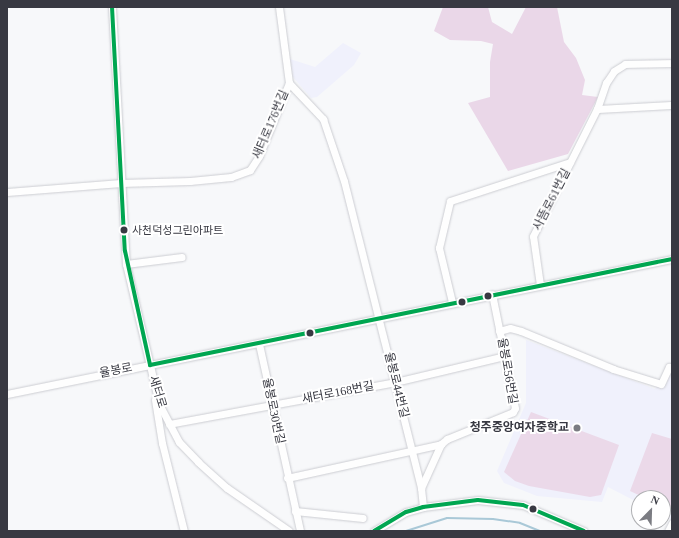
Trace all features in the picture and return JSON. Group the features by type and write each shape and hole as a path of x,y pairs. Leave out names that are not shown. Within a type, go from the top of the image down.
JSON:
{"street":[{"name":"새터로","path":"112,7 126,264 159,404 177,439 198,462 227,488 290,531"},
{"name":"새터로176번길","path":"121,183 231,177 250,170 259,156 289,84 279,7"},
{"name":"사뜸로61번길","path":"540,285 533,236 597,109 606,83 614,71 625,64 672,63"},
{"name":"율봉로44번길","path":"289,84 325,123 344,181 421,488 423,507"},
{"path":"597,109 672,105"},
{"name":"사뜸로61번길","path":"452,302 439,248 450,201 570,162"},
{"path":"7,192 121,183"},
{"path":"126,264 182,257"},
{"name":"율봉로","path":"7,394 259,344 452,302 672,259"},
{"name":"율봉로56번길","path":"412,451 441,444 447,439 513,412 505,356 492,294"},
{"path":"499,330 510,328 521,330 613,369 661,384 671,367"},
{"name":"율봉로30번길","path":"259,344 287,478 300,531"},
{"name":"새터로168번길","path":"169,424 395,382 505,356"},
{"path":"152,376 162,443 184,531"},
{"path":"162,443 167,435 177,439"},
{"path":"421,488 441,444"},
{"path":"287,478 355,462 412,451"},
{"path":"374,531 406,512 423,507 457,501 498,501 534,509 584,531"},
{"path":"295,512 362,518"},
{"path":"668,531 672,523"}],"shaded area":[{"path":"443,7 488,7 492,22 512,34 526,7 557,7 564,42 576,58 585,80 582,95 598,97 568,154 508,171 468,103 490,97 490,62 493,44 481,41 450,40 434,31"},
{"path":"343,43 361,53 354,65 317,97 311,98 293,77 290,59 315,67"},
{"name":"청주중앙여자중학교","path":"526,340 655,389 663,375 672,372 672,520 671,490 631,490 631,499 608,487 602,502 537,496 504,483 497,471 526,403"},
{"path":"531,412 619,445 601,495 590,497 529,486 515,481 504,472"},
{"path":"652,433 672,439 672,510 671,490 630,491"}],"waterway":[{"path":"406,531 447,518 493,519 520,523 540,531"}],"transit line":[{"path":"112,7 125,251 150,365 672,259"},
{"path":"374,531 406,512 423,507 478,500 523,505 584,531"}],"place":[{"name":"사천덕성그린아파트","path":"124,230"},
{"name":"청주중앙여자중학교","path":"577,428"}]}
